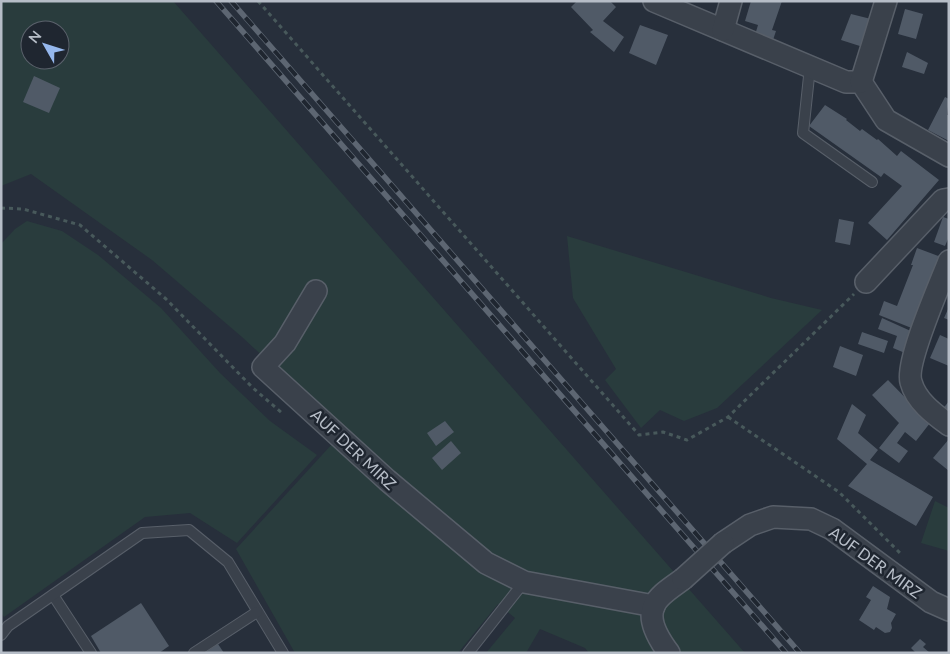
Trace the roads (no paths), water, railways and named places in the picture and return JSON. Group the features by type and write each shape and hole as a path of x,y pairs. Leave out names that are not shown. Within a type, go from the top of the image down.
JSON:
{"street":[{"path":"654,1 846,82 861,82"},
{"path":"723,30 731,1"},
{"path":"861,82 886,1"},
{"path":"861,82 886,120 949,156"},
{"path":"866,282 944,200 949,199"},
{"path":"949,261 914,354 910,373 911,384 919,398 949,425"},
{"name":"AUF DER MIRZ","path":"316,290 285,343 263,366 387,480 486,563 524,582 654,606 723,543 750,525 773,517 810,519 832,529 931,602 949,610"},
{"path":"654,606 653,615 657,635 669,653"}],"lane":[{"path":"810,67 803,134 872,182"},
{"path":"4,630 142,533 189,530 228,562 283,653"},
{"path":"468,653 524,582"},
{"path":"53,595 91,653"},
{"path":"194,653 257,612"}],"railway":[{"path":"216,1 786,653"},
{"path":"231,1 800,653"}]}
